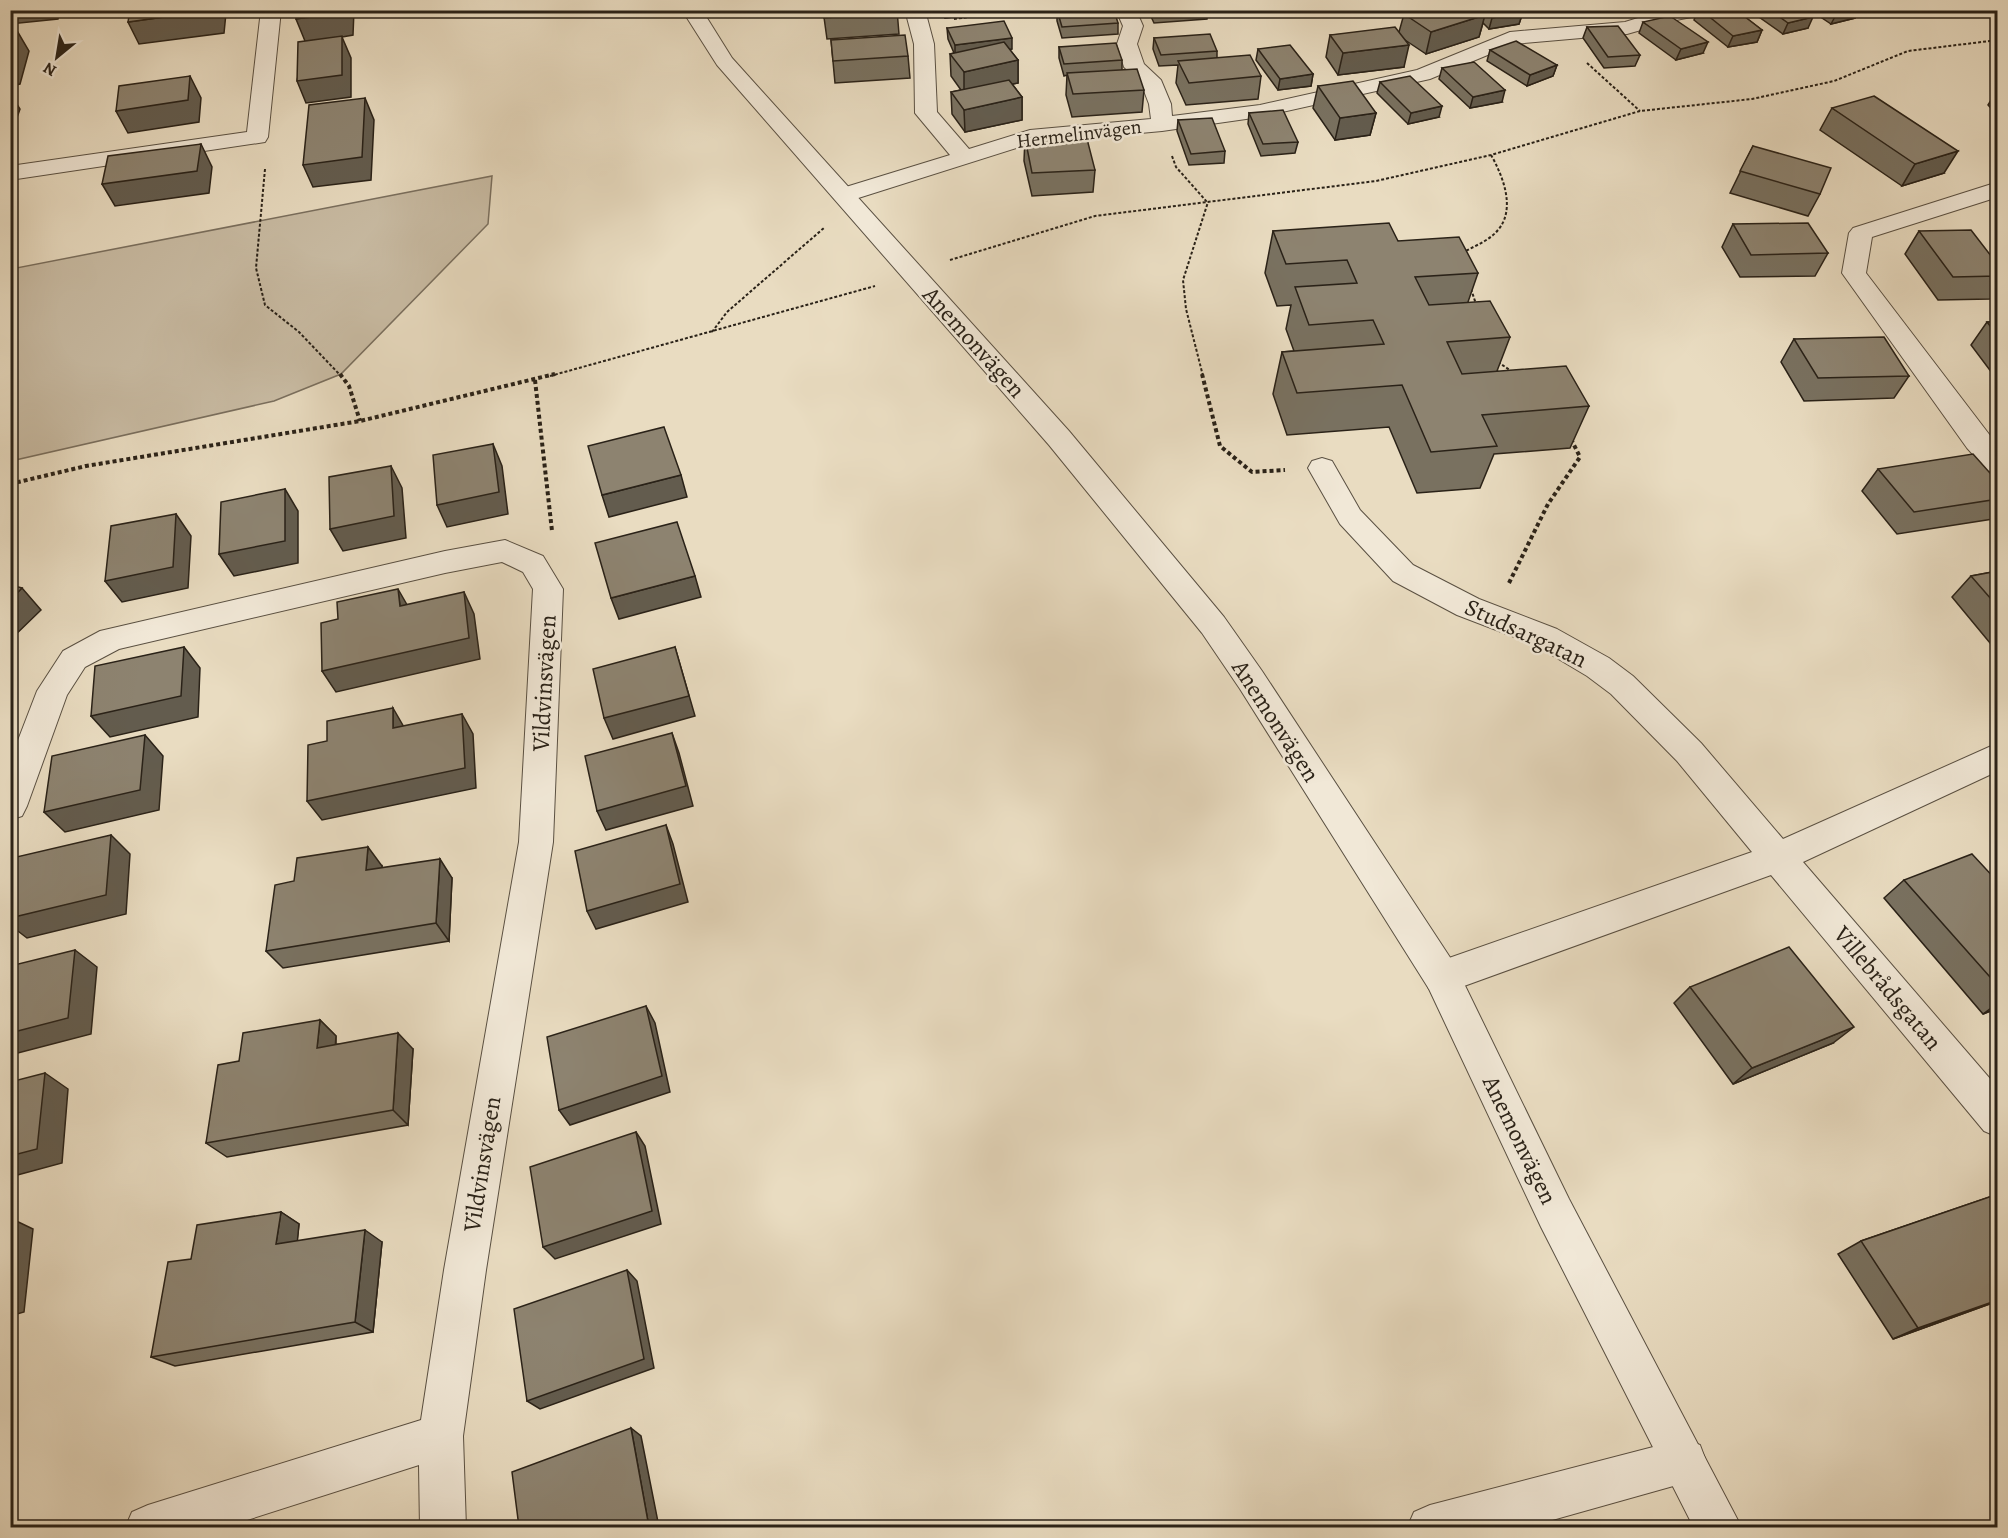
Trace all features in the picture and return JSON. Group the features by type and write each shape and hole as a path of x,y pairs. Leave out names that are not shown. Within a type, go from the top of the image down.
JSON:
{"street":[{"path":"10,173 257,137 271,10"},
{"name":"Hermelinvägen","path":"1126,10 1133,26 1127,44 1134,67 1150,80 1160,104 1162,124"},
{"name":"Hermelinvägen","path":"838,208 963,156 1030,137 1162,124 1260,111 1424,75 1510,38 1627,28 1670,12 1700,10"},
{"name":"Anemonvägen","path":"692,11 724,61 793,141 838,208 1059,438 1213,625 1442,977 1555,1213 1719,1527"},
{"path":"916,16 924,44 926,113 963,156"},
{"path":"1998,189 1861,233 1854,273 1977,441 1998,464"},
{"name":"Studsargatan","path":"1322,468 1350,517 1403,573 1468,607 1546,637 1598,667 1622,685 1689,752 1779,857"},
{"path":"10,806 53,691 74,659 111,639 434,565 506,551 533,564"},
{"name":"Vildvinsvägen","path":"443,1527 441,1436 465,1270 536,842 548,590 533,564"},
{"path":"1442,977 1779,857 1998,756"},
{"name":"Villebrådsgatan","path":"1779,857 1998,1118"},
{"path":"148,1527 441,1436"},
{"path":"1430,1527 1490,1514 1684,1461"}],"path":[{"path":"916,16 1025,10"},
{"path":"947,261 1095,216 1376,181 1491,155 1600,120 1640,111 1752,99 1834,81 1908,51 1998,40"},
{"path":"1162,124 1176,167 1208,202"},
{"path":"257,137 267,146 256,268 265,305 299,332 329,361 349,386 360,421"},
{"path":"1459,254 1499,230 1506,208 1502,173 1491,155"},
{"path":"1208,202 1183,280 1186,309 1220,446 1252,472 1322,468"},
{"path":"712,332 727,312 838,208"},
{"path":"10,484 86,466 360,421 535,380 879,285"},
{"path":"1470,286 1478,308"},
{"path":"1497,361 1515,374"},
{"path":"533,564 553,540 535,380"},
{"path":"1494,617 1548,504 1580,457 1566,428"}],"shaded area":[{"path":"492,176 488,224 341,374 274,401 11,461 11,269"}],"building":[{"path":"130,10 214,10 128,22"},
{"path":"297,10 345,10 345,13 296,19"},
{"path":"823,10 897,10 897,12 824,18"},
{"path":"1057,10 1114,10 1118,23 1062,27"},
{"path":"1414,10 1478,10 1485,15 1431,32 1404,14"},
{"path":"1485,10 1520,10 1523,12 1492,18"},
{"path":"1701,10 1736,10 1762,30 1733,36"},
{"path":"1770,10 1804,10 1813,17 1788,23"},
{"path":"1670,16 1708,42 1681,49 1643,22"},
{"path":"1004,21 1012,38 955,45 947,28"},
{"path":"1618,26 1640,55 1608,57 1587,27"},
{"path":"1395,27 1409,45 1343,53 1330,35"},
{"path":"16,29 10,49 10,30"},
{"path":"1210,34 1217,51 1161,55 1154,38"},
{"path":"905,35 908,56 833,61 831,40"},
{"path":"342,36 342,75 297,81 298,42"},
{"path":"1516,41 1557,65 1530,75 1490,50"},
{"path":"1004,42 1018,60 964,72 950,54"},
{"path":"1116,43 1122,60 1064,64 1059,47"},
{"path":"1290,45 1313,74 1280,79 1258,49"},
{"path":"1250,55 1261,76 1189,83 1178,61"},
{"path":"1474,62 1505,90 1473,97 1442,68"},
{"path":"1137,69 1144,90 1073,94 1067,73"},
{"path":"190,76 188,100 116,111 119,86"},
{"path":"1410,76 1442,106 1411,113 1380,82"},
{"path":"1009,80 1022,97 964,110 951,92"},
{"path":"1353,81 1376,113 1340,118 1318,86"},
{"path":"1874,96 1958,151 1915,164 1832,108"},
{"path":"365,98 362,157 303,165 309,105"},
{"path":"1283,110 1298,142 1263,144 1249,113"},
{"path":"1212,118 1225,151 1191,154 1178,120"},
{"path":"1086,135 1095,170 1032,173 1025,138"},
{"path":"201,144 197,171 102,184 108,156"},
{"path":"1753,146 1831,168 1820,194 1740,171"},
{"path":"1389,223 1398,241 1459,237 1478,273 1415,277 1429,305 1490,301 1510,337 1447,342 1462,374 1566,366 1589,406 1482,415 1497,446 1431,452 1402,385 1297,393 1282,352 1384,344 1373,320 1309,325 1295,287 1357,283 1347,260 1286,264 1273,231"},
{"path":"1808,223 1828,253 1751,255 1733,224"},
{"path":"1971,230 1998,265 1998,276 1953,277 1919,231"},
{"path":"1987,322 1998,322 1998,336"},
{"path":"1884,337 1909,376 1818,378 1794,339"},
{"path":"664,427 681,475 602,495 588,446"},
{"path":"493,444 499,492 437,505 433,455"},
{"path":"1973,454 1998,482 1998,499 1914,512 1878,469"},
{"path":"391,466 394,516 330,529 329,477"},
{"path":"285,489 285,541 219,554 221,502"},
{"path":"176,514 173,567 105,581 111,526"},
{"path":"677,522 695,576 611,598 595,543"},
{"path":"1998,571 1998,607 1971,576"},
{"path":"10,585 22,588 10,600"},
{"path":"398,589 400,606 464,592 469,638 322,671 321,623 338,619 337,602"},
{"path":"184,647 181,696 91,716 95,666"},
{"path":"675,647 689,696 604,718 593,669"},
{"path":"393,708 393,728 462,714 465,768 307,801 308,745 327,741 327,721"},
{"path":"672,733 686,786 597,811 585,756"},
{"path":"145,735 140,790 44,812 52,756"},
{"path":"666,825 680,884 587,911 575,851"},
{"path":"111,835 106,895 10,918 12,858"},
{"path":"368,847 366,870 440,859 436,923 266,951 275,885 294,881 297,858"},
{"path":"1972,854 1998,882 1998,986 1904,880"},
{"path":"1789,947 1854,1027 1752,1068 1690,987"},
{"path":"75,950 68,1018 10,1033 10,966"},
{"path":"646,1006 662,1076 559,1110 547,1037"},
{"path":"320,1020 317,1048 398,1033 393,1110 206,1143 218,1065 239,1061 243,1033"},
{"path":"45,1073 37,1149 10,1156 10,1082"},
{"path":"636,1132 652,1211 543,1247 530,1167"},
{"path":"1998,1194 1998,1300 1918,1328 1861,1241"},
{"path":"281,1212 276,1244 365,1230 355,1322 151,1357 168,1262 191,1259 197,1225"},
{"path":"627,1270 644,1359 527,1401 514,1309"},
{"path":"631,1428 649,1527 519,1527 512,1472"}]}
